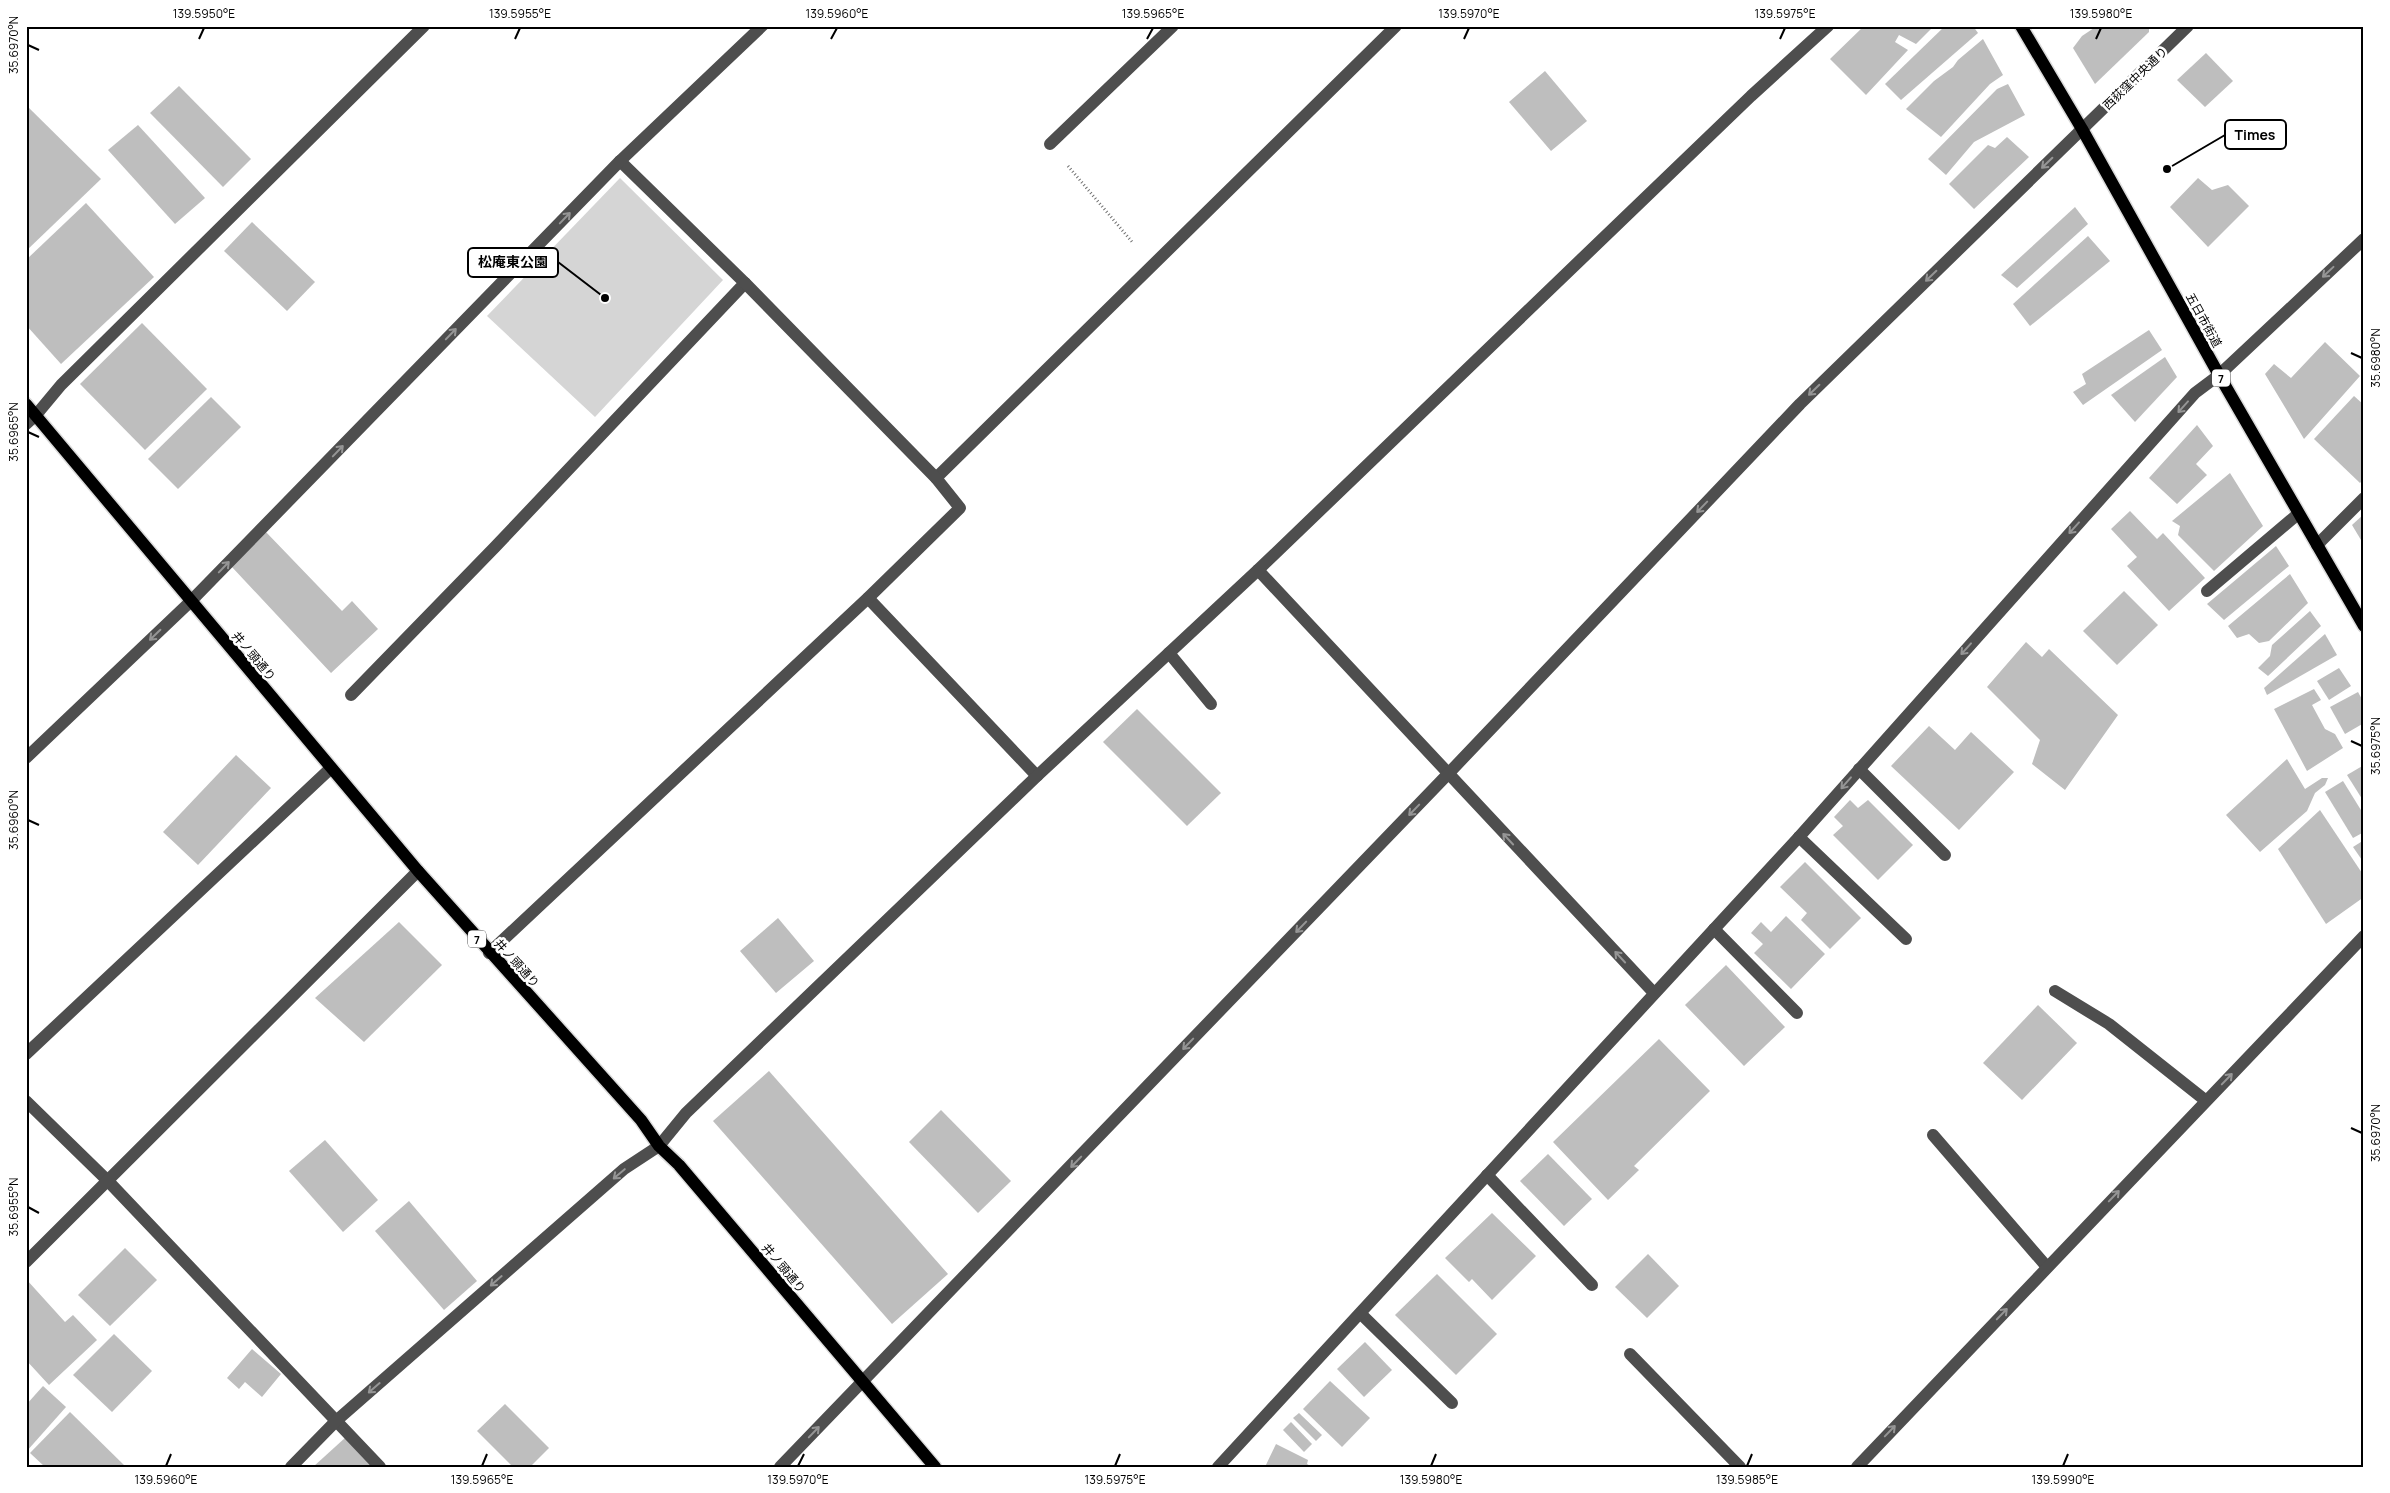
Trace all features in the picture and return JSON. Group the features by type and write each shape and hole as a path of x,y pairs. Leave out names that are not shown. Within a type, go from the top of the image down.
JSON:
{"main road":[{"name":"五日市街道","path":"2021,26 2082,129 2219,375 2364,626"},
{"name":"井ノ頭通り","path":"26,404 31,419 190,602 418,872 489,954 641,1120 658,1146 678,1165 936,1467"}],"street":[{"path":"31,419 61,385 424,26"},
{"path":"26,758 190,602 620,161 762,26"},
{"path":"1050,144 1172,26"},
{"path":"936,478 1396,26"},
{"path":"291,1467 336,1421 624,1169 658,1146 686,1113 1037,776 1258,570 1744,103 1828,26"},
{"name":"西荻窪中央通り","path":"780,1467 1447,775 1800,404 2188,26"},
{"path":"489,954 868,598 960,508 936,478 745,283 620,161"},
{"path":"1218,1467 1799,837 2195,393 2219,375 2364,239"},
{"path":"351,695 488,554 745,283"},
{"path":"2317,545 2364,498"},
{"path":"2207,591 2298,514"},
{"path":"1258,570 1447,775 1654,993"},
{"path":"868,598 1037,776"},
{"path":"1169,653 1211,704"},
{"path":"26,1054 331,768"},
{"path":"1859,768 1945,855"},
{"path":"1799,837 1906,939"},
{"path":"26,1262 418,872"},
{"path":"1714,929 1797,1013"},
{"path":"1861,1465 2205,1100 2364,936"},
{"path":"2055,991 2109,1024 2205,1100"},
{"path":"26,1101 108,1181 380,1467"},
{"path":"1933,1135 2047,1267"},
{"path":"1487,1176 1592,1285"},
{"path":"1361,1314 1452,1403"},
{"path":"1630,1354 1740,1467"}],"path":[{"path":"1050,144 1151,265"}],"shaded area":[{"path":"620,178 723,280 595,417 487,316"}],"building":[{"path":"1864,26 1934,26 1916,44 1899,35 1895,42 1908,50 1866,95 1830,59"},
{"path":"1945,26 1973,26 1978,33 1901,100 1885,84"},
{"path":"2097,26 2149,26 2149,32 2095,84 2073,48 2082,36"},
{"path":"1983,39 2003,75 1990,84 1941,137 1906,109 1934,81 1953,67 1958,60"},
{"path":"2206,53 2233,81 2205,107 2177,80"},
{"path":"1545,71 1587,121 1551,151 1509,102"},
{"path":"2008,84 2025,115 1974,142 1946,175 1928,159 1997,89"},
{"path":"179,86 251,159 223,187 150,113"},
{"path":"26,105 101,179 26,251"},
{"path":"138,125 205,198 175,224 108,150"},
{"path":"2007,137 2029,157 1974,209 1949,184 1988,145 1995,148"},
{"path":"2198,178 2212,190 2228,185 2249,206 2208,247 2170,207"},
{"path":"86,203 154,277 61,364 26,325 26,260"},
{"path":"2075,207 2088,224 2017,288 2001,275"},
{"path":"252,222 315,282 287,311 224,251"},
{"path":"2088,236 2110,261 2030,326 2013,304"},
{"path":"142,323 207,389 145,450 80,384"},
{"path":"2149,330 2162,350 2083,405 2073,392 2086,384 2082,374"},
{"path":"2325,342 2360,376 2304,439 2265,374 2274,364 2291,378"},
{"path":"2165,357 2177,377 2135,422 2111,395"},
{"path":"2354,396 2364,405 2364,479 2360,483 2314,439"},
{"path":"211,397 241,427 178,489 148,459"},
{"path":"2197,425 2213,446 2196,464 2207,475 2177,504 2149,478"},
{"path":"2230,473 2263,526 2214,571 2178,535 2180,526 2172,521"},
{"path":"2130,511 2157,539 2163,533 2205,578 2169,611 2127,566 2137,557 2111,529"},
{"path":"2364,514 2364,545 2352,525"},
{"path":"265,531 342,611 352,601 378,629 331,673 231,566"},
{"path":"2276,546 2289,566 2224,620 2207,604"},
{"path":"2290,574 2308,603 2269,641 2259,643 2249,634 2237,638 2228,626"},
{"path":"2124,591 2158,625 2117,665 2083,631"},
{"path":"2310,611 2321,626 2268,676 2258,668 2270,656 2272,645"},
{"path":"2325,634 2337,655 2267,695 2264,688"},
{"path":"2026,642 2042,657 2049,649 2118,715 2065,790 2032,764 2040,740 1987,687"},
{"path":"2339,668 2351,686 2329,700 2317,681"},
{"path":"2314,689 2321,700 2312,705 2325,729 2335,734 2343,748 2307,771 2274,709"},
{"path":"2358,692 2364,703 2364,723 2345,734 2330,707"},
{"path":"1137,709 1221,793 1187,826 1103,742"},
{"path":"1929,726 1955,750 1971,732 2014,772 1959,830 1891,766"},
{"path":"236,755 271,788 198,865 163,832"},
{"path":"2287,759 2305,789 2322,778 2328,778 2325,785 2315,793 2307,811 2260,852 2226,815"},
{"path":"2364,765 2364,802 2347,775"},
{"path":"2343,781 2364,815 2364,832 2353,838 2325,792"},
{"path":"1850,800 1858,808 1868,800 1913,845 1878,880 1833,835 1843,826 1834,817"},
{"path":"2320,810 2364,876 2364,897 2326,924 2278,849"},
{"path":"2364,840 2364,863 2353,847"},
{"path":"1805,862 1861,918 1830,949 1801,920 1807,913 1780,887"},
{"path":"1786,916 1825,954 1791,989 1754,953 1763,944 1751,933 1761,922 1771,932"},
{"path":"778,918 814,961 776,993 740,951"},
{"path":"399,922 442,965 364,1042 315,998"},
{"path":"1726,965 1785,1027 1744,1066 1685,1005"},
{"path":"2038,1005 2077,1043 2022,1100 1983,1063"},
{"path":"1659,1039 1710,1091 1634,1166 1639,1170 1608,1200 1553,1142"},
{"path":"769,1071 948,1274 892,1324 713,1121"},
{"path":"941,1110 1011,1181 978,1213 909,1142"},
{"path":"325,1140 378,1200 343,1232 289,1171"},
{"path":"1548,1154 1592,1199 1564,1226 1520,1181"},
{"path":"409,1201 477,1281 444,1310 375,1231"},
{"path":"1492,1213 1536,1256 1492,1300 1472,1279 1469,1282 1445,1258"},
{"path":"125,1248 157,1280 110,1326 78,1295"},
{"path":"1648,1254 1679,1286 1647,1318 1615,1287"},
{"path":"1437,1274 1497,1334 1456,1375 1395,1315"},
{"path":"26,1279 65,1322 73,1315 97,1340 49,1385 26,1360"},
{"path":"114,1334 152,1371 112,1412 73,1375"},
{"path":"1365,1342 1392,1370 1364,1397 1337,1369"},
{"path":"252,1349 281,1374 262,1397 245,1382 239,1389 227,1378"},
{"path":"1330,1381 1370,1418 1342,1447 1303,1409"},
{"path":"43,1386 66,1407 26,1452 26,1405"},
{"path":"505,1404 549,1448 530,1467 513,1467 477,1431"},
{"path":"70,1412 126,1467 45,1467 30,1453"},
{"path":"1299,1413 1322,1435 1316,1441 1293,1418"},
{"path":"1291,1422 1312,1444 1304,1452 1283,1430"},
{"path":"346,1437 374,1467 313,1467"},
{"path":"1276,1444 1308,1460 1307,1464 1312,1467 1265,1467"}],"place":[{"name":"Times","path":"2167,169"},
{"name":"松庵東公園","path":"605,298"}]}
